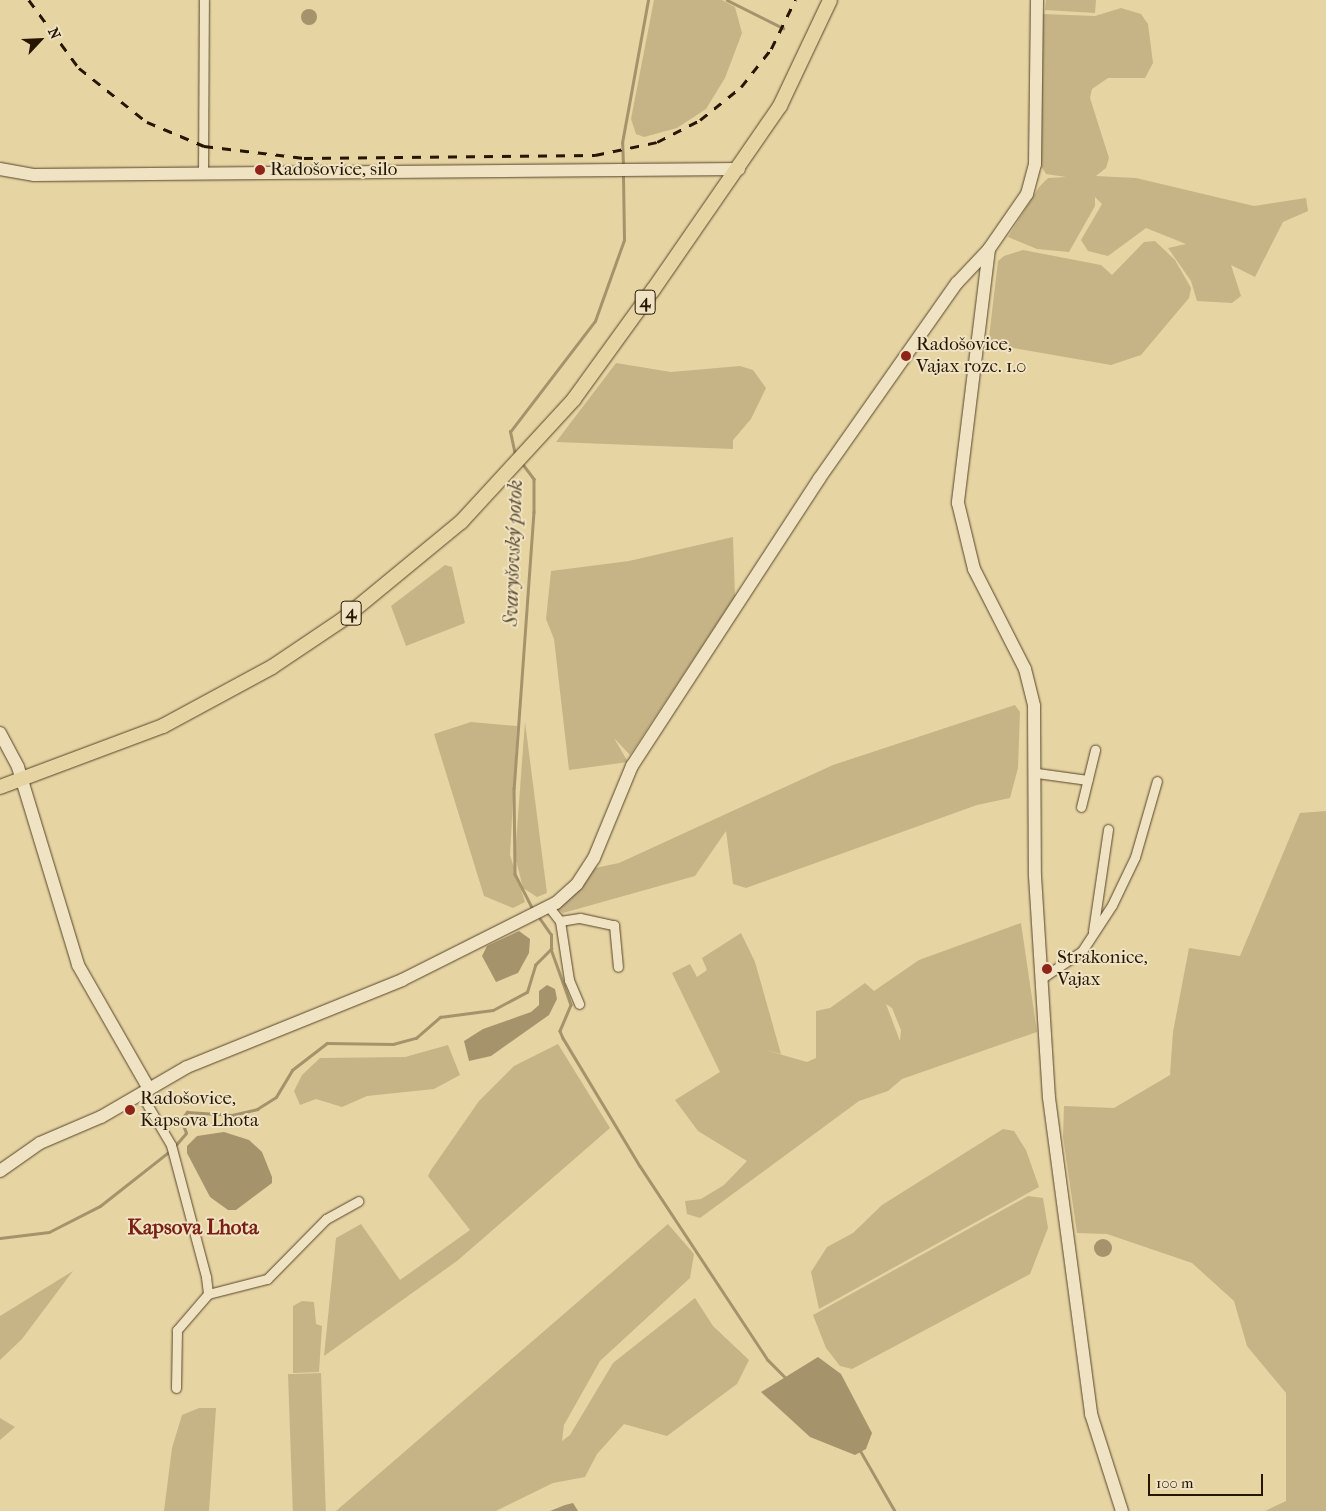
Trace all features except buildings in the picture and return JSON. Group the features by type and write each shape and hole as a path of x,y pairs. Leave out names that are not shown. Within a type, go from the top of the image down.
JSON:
{"main road":[{"name":"4","path":"0,787 21,781 163,726 272,667 410,567 516,466 574,399 739,169 780,106 830,0"}],"street":[{"path":"204,0 204,174"},
{"path":"0,1171 40,1144 145,1092 187,1067 402,980 549,906 577,884 594,858 632,766 819,479 957,283 989,249 1027,194 1035,164 1037,0"},
{"path":"0,169 34,175 739,169"},
{"path":"989,249 958,503 974,568 1024,669 1034,706 1037,773 1035,876 1049,1098 1092,1414 1122,1511"},
{"path":"0,733 21,781 78,965 173,1149 208,1294"},
{"path":"1081,807 1095,750"},
{"path":"1037,773 1088,780"},
{"path":"1042,978 1072,960 1092,936 1135,857 1157,782"},
{"path":"1092,936 1108,829"},
{"path":"549,906 560,921 569,980 579,1004"},
{"path":"560,921 580,918 614,925 618,967"},
{"path":"176,1388 177,1330 208,1294 267,1279 326,1219 358,1201"}],"shaded area":[{"path":"654,0 722,0 735,7 742,33 725,78 706,109 677,128 644,137 636,134 631,119"},
{"path":"1046,0 1096,0 1095,13 1045,10"},
{"path":"1121,8 1141,14 1148,24 1153,63 1145,78 1108,78 1092,89 1090,98 1109,158 1106,168 1096,176 1136,178 1254,206 1306,198 1308,211 1283,222 1255,277 1231,265 1241,296 1232,303 1197,301 1191,281 1168,248 1186,244 1146,228 1108,256 1088,251 1081,240 1102,204 1095,197 1095,206 1069,252 1037,249 1008,237 1039,187 1048,178 1066,177 1046,174 1041,166 1043,14 1095,16"},
{"path":"309,9 317,17 309,25 301,17"},
{"path":"1155,241 1175,260 1191,288 1189,298 1141,355 1111,365 996,345 989,337 998,261 1004,256 1023,250 1101,265 1112,275 1144,242"},
{"path":"616,363 671,372 740,366 753,370 766,388 751,419 733,440 733,449 556,442"},
{"path":"733,537 735,596 630,755 614,738 628,762 569,770 554,639 546,619 551,571 629,561"},
{"path":"445,565 452,567 465,623 406,646 391,606"},
{"path":"1015,705 1020,712 1018,768 1010,798 977,805 746,888 733,884 726,831 695,876 563,913 556,908 595,868 619,863 833,765"},
{"path":"471,722 517,726 510,855 525,902 513,908 484,896 434,734"},
{"path":"525,722 547,893 537,897 523,888 515,856"},
{"path":"1326,811 1326,1511 1265,1511 1286,1501 1286,1393 1247,1346 1234,1301 1192,1263 1107,1234 1077,1233 1063,1137 1064,1106 1114,1108 1170,1075 1173,1032 1189,948 1240,956 1300,813"},
{"path":"1021,923 1037,1032 902,1079 888,1091 859,1101 700,1218 687,1214 685,1201 701,1199 724,1185 747,1161 698,1131 675,1100 720,1072 672,973 690,964 697,977 707,970 702,958 741,933 755,962 781,1054 765,1050 807,1062 816,1058 816,1011 830,1008 865,983 874,991 919,960","holes":["886,1004 892,1008 901,1030 900,1041"]},
{"path":"519,931 530,939 529,953 518,973 496,982 482,956 487,946"},
{"path":"547,985 555,989 557,999 549,1015 491,1056 469,1061 464,1041 483,1029 531,1012 539,1005 539,991"},
{"path":"558,1044 610,1128 457,1261 324,1356 336,1238 361,1224 400,1280 470,1230 428,1176 479,1101 514,1066"},
{"path":"448,1045 460,1075 434,1089 367,1096 342,1107 316,1099 300,1105 294,1091 302,1075 320,1058 405,1057"},
{"path":"1003,1129 1014,1131 1026,1150 1039,1187 819,1309 811,1272 827,1247 853,1233 882,1205"},
{"path":"224,1132 249,1140 262,1152 272,1177 272,1183 236,1210 228,1210 210,1197 187,1153 187,1146 197,1136"},
{"path":"1028,1196 1043,1198 1048,1228 1030,1274 852,1369 840,1366 826,1348 813,1315"},
{"path":"668,1224 694,1254 690,1278 600,1361 564,1425 562,1441 570,1435 613,1363 695,1298 713,1326 749,1360 737,1384 667,1436 624,1424 597,1454 585,1477 553,1483 496,1511 336,1511"},
{"path":"1103,1239 1109,1242 1112,1248 1109,1254 1103,1257 1097,1254 1094,1248 1097,1242"},
{"path":"73,1271 22,1339 0,1360 0,1316"},
{"path":"302,1301 314,1302 316,1324 322,1326 319,1372 293,1373 293,1306"},
{"path":"818,1357 841,1374 872,1433 866,1449 855,1455 810,1437 761,1392"},
{"path":"321,1373 326,1511 293,1511 288,1374"},
{"path":"199,1408 216,1408 209,1511 164,1511 172,1448 182,1415"},
{"path":"0,1418 15,1427 0,1440"},
{"path":"573,1503 578,1511 550,1511 565,1505"}],"waterway":[{"name":"Svaryšovský potok","path":"623,166 622,143 648,0"},
{"path":"727,0 783,28"},
{"name":"Svaryšovský potok","path":"515,455 510,432 595,321 624,240 623,174"},
{"name":"Svaryšovský potok","path":"522,463 534,479 534,512 514,788 515,874 532,907"},
{"name":"Svaryšovský potok","path":"174,1147 186,1133 181,1120 187,1112 232,1115 257,1109 276,1097 292,1070 327,1043 393,1044 416,1038 440,1017 493,1010 527,992 535,965 551,949 551,935 540,919"},
{"path":"551,949 571,1005 560,1031 563,1038 640,1166 768,1360 786,1378"},
{"name":"Svaryšovský potok","path":"0,1238 49,1232 100,1206 170,1151"},
{"path":"860,1450 895,1511"}],"railway":[{"path":"29,0 79,68 147,122 204,146 304,158 595,155 657,142 700,120 741,87 771,49 795,0"}],"place":[{"name":"Radošovice, silo","path":"260,170"},
{"name":"Radošovice, Vajax rozc. 1.0","path":"906,356"},
{"name":"Strakonice, Vajax","path":"1047,969"},
{"name":"Radošovice, Kapsova Lhota","path":"130,1110"}],"district":[{"name":"Kapsova Lhota","path":"193,1227"}]}
